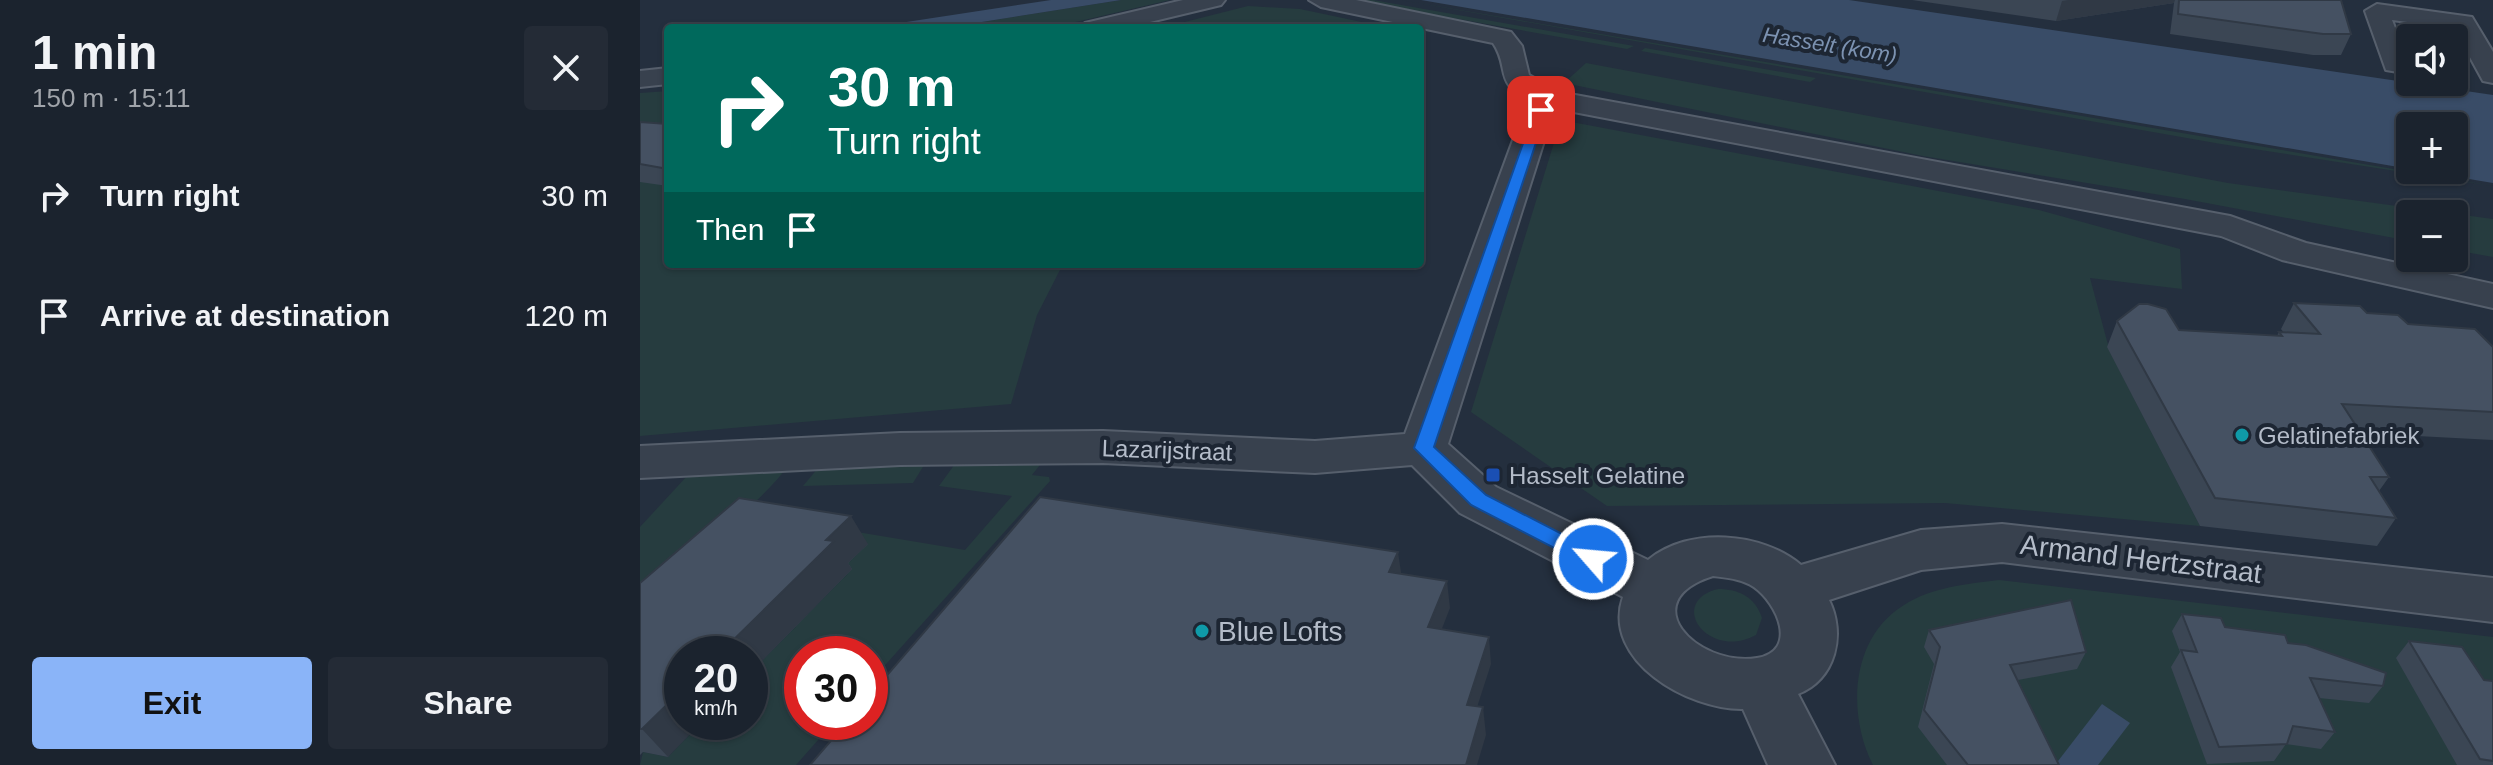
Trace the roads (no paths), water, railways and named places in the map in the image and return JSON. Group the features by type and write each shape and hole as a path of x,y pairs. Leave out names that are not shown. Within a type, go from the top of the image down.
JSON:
{"street":[{"path":"1085,24 1181,0"},
{"path":"1111,24 1213,0"},
{"path":"1321,0 1502,37 1509,43 1512,68 1520,84 1552,99 2230,227 2295,252 2493,296"},
{"path":"2375,0 2483,14"},
{"path":"2396,64 2377,11 2464,24"},
{"path":"2468,35 2484,75"},
{"path":"640,79 664,76"},
{"path":"1552,99 1538,113 1423,448 1478,500 1653,587"},
{"name":"Lazarijstraat","path":"640,462 900,449 1103,447 1315,457 1423,448"},
{"name":"Armand Hertzstraat","path":"1796,590 1876,558 1968,543 2002,543 2493,600"},
{"path":"1726,556 1766,567 1796,590 1809,618 1806,649 1788,670 1762,682 1722,684 1683,669 1664,655 1648,623 1646,612 1653,587 1675,566 1701,558 1726,556"},
{"path":"1762,682 1787,740 1803,765"}],"water":[{"path":"1051,0 1121,0 969,24 893,24"},
{"name":"Hasselt (kom)","path":"1421,0 1849,0 2396,81 2396,96 2468,96 2468,91 2493,95 2493,183 2468,179 2468,112 2396,112 2396,167"},
{"path":"2102,704 2130,723 2098,765 2055,765"}],"place":[{"name":"Gelatinefabriek","path":"2242,435"},
{"name":"Hasselt Gelatine","path":"1493,475"},
{"name":"Blue Lofts","path":"1202,631"}]}
